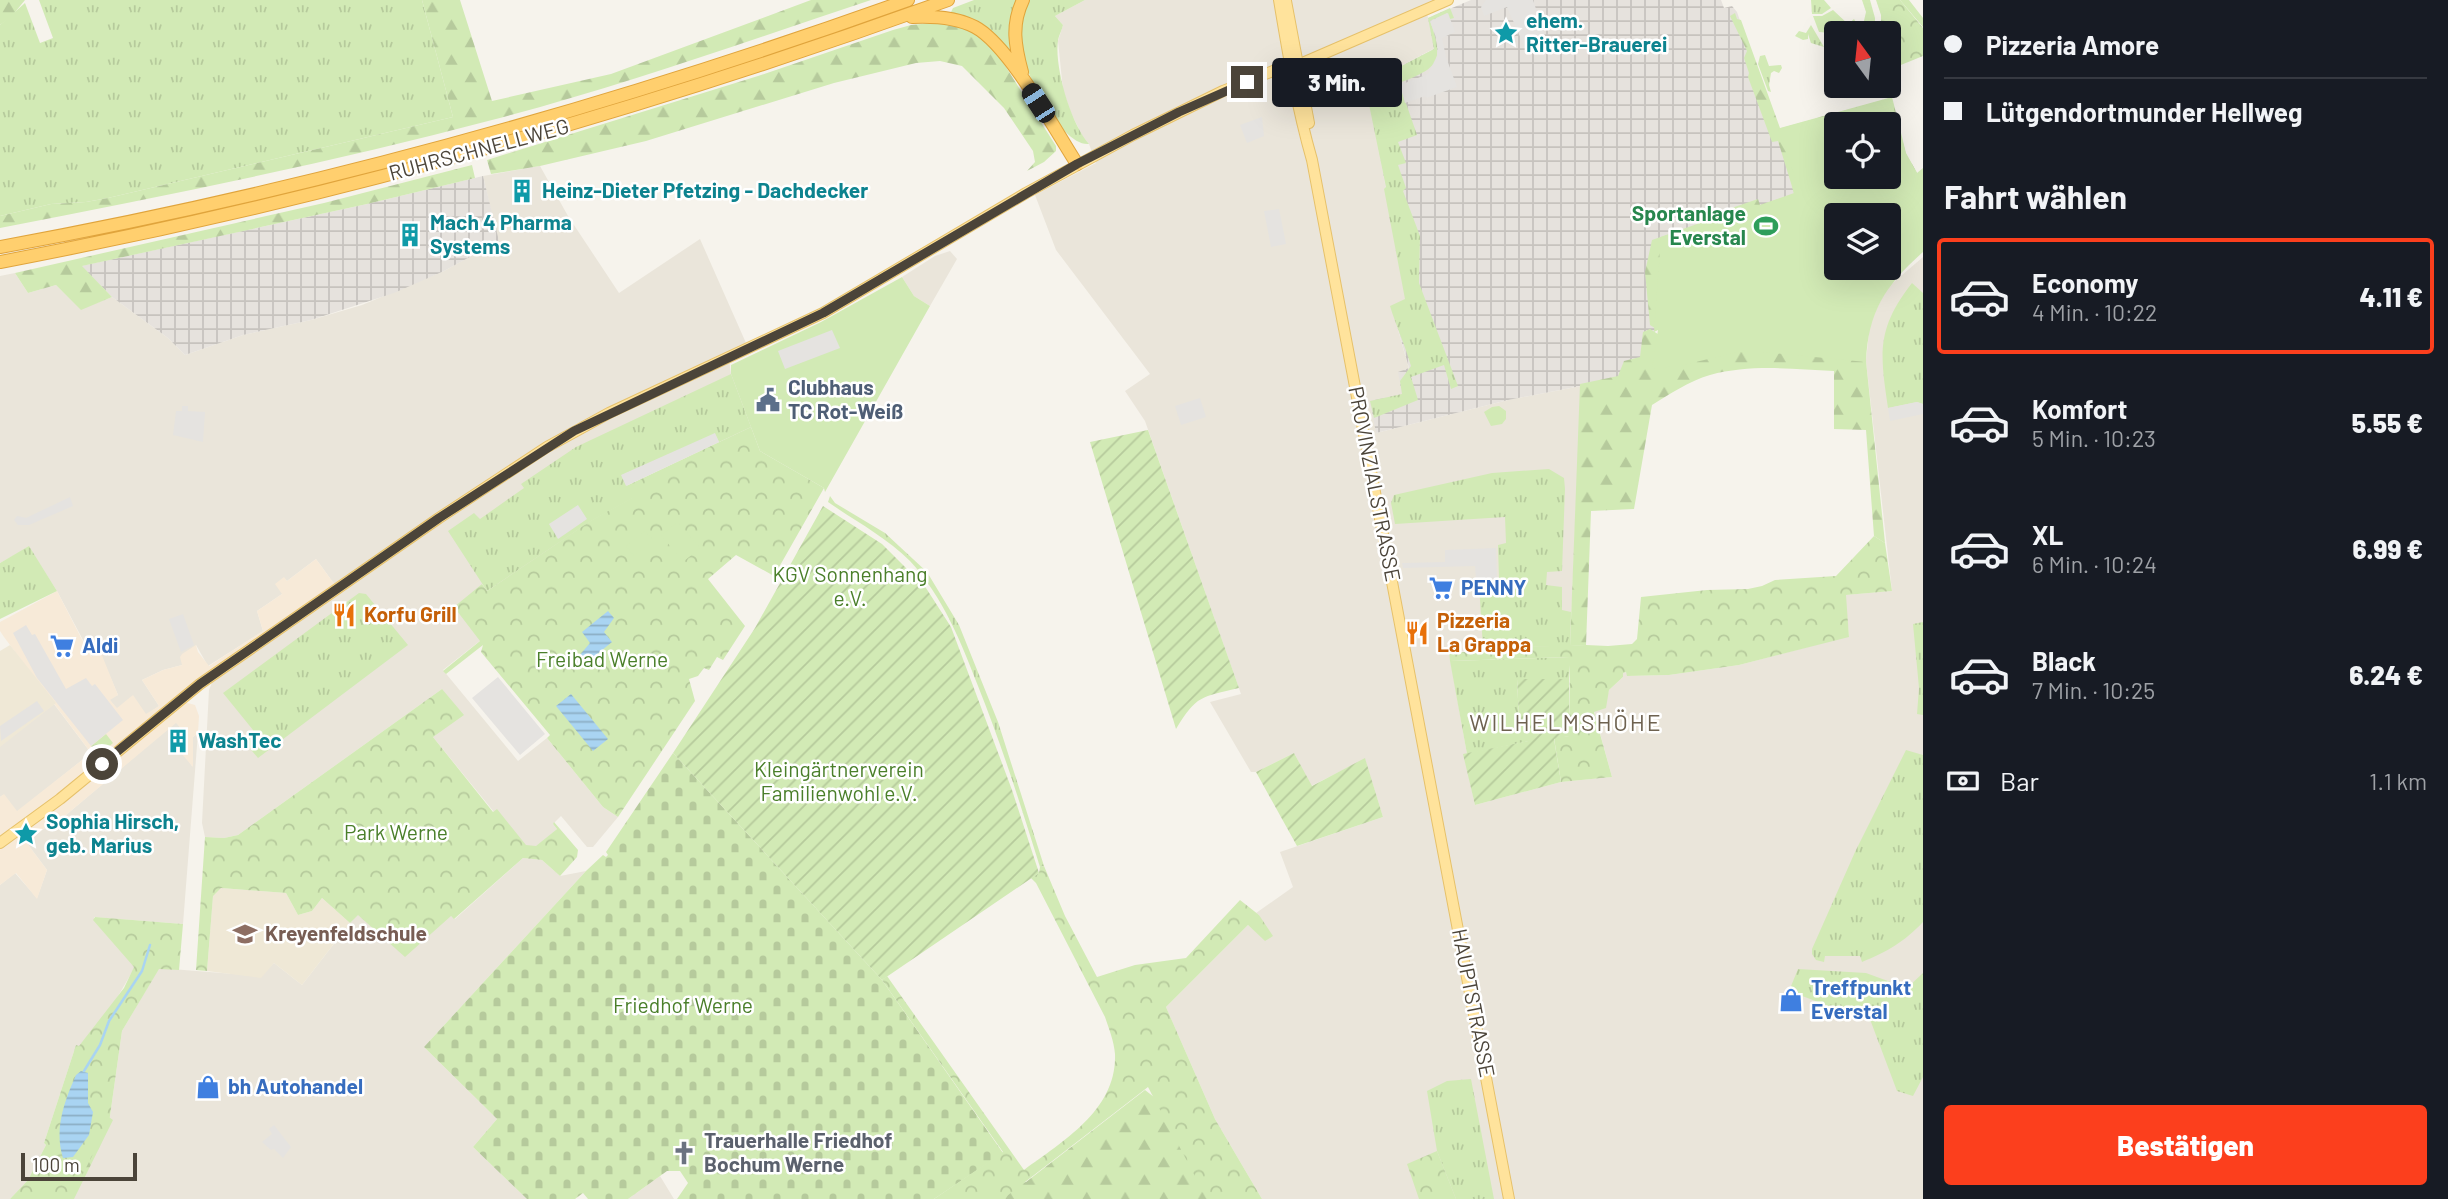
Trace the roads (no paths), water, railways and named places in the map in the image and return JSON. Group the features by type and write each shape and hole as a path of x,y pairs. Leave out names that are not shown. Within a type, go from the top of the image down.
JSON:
{"highway":[{"path":"867,15 894,0"},
{"name":"RUHRSCHNELLWEG","path":"0,247 245,195 444,146 667,81 908,0"},
{"name":"RUHRSCHNELLWEG","path":"0,262 228,214 448,159 692,88 948,0"},
{"path":"1023,0 1016,19 1014,37 1025,83"},
{"path":"888,22 905,17 929,16 966,23 983,32 995,42 1025,83 1077,164"}],"main road":[{"name":"PROVINZIALSTRASSE","path":"1279,0 1295,65"},
{"name":"PROVINZIALSTRASSE","path":"1286,0 1304,131 1312,160 1435,807"},
{"path":"0,842 60,799 200,684 537,453 609,413 823,313 1077,164 1223,91 1295,65 1448,0"},
{"name":"HAUPTSTRASSE","path":"1435,807 1509,1199"}],"water":[{"path":"608,611 614,618 604,632 612,642 585,664 579,656 590,643 582,632"},
{"path":"571,694 608,739 593,751 556,706"},
{"path":"81,1071 88,1073 88,1103 93,1112 89,1135 73,1157 63,1158 60,1147 62,1116 76,1075"}],"waterway":[{"path":"84,1071 100,1045 109,1021 142,971 150,945"}],"place":[{"name":"ehem. Ritter-Brauerei","path":"1506,33"},
{"name":"Heinz-Dieter Pfetzing - Dachdecker","path":"522,191"},
{"name":"Sportanlage Everstal","path":"1766,226"},
{"name":"Mach 4 Pharma Systems","path":"410,235"},
{"name":"Clubhaus TC Rot-Weiß","path":"768,400"},
{"name":"PENNY","path":"1441,588"},
{"name":"Korfu Grill","path":"344,615"},
{"name":"Pizzeria La Grappa","path":"1417,633"},
{"name":"Aldi","path":"62,646"},
{"name":"WashTec","path":"178,741"},
{"name":"Sophia Hirsch, geb. Marius","path":"26,834"},
{"name":"Kreyenfeldschule","path":"245,934"},
{"name":"Treffpunkt Everstal","path":"1791,1000"},
{"name":"bh Autohandel","path":"208,1087"},
{"name":"Trauerhalle Friedhof Bochum Werne","path":"684,1153"}],"district":[{"name":"WILHELMSHÖHE","path":"1566,723"}],"park label":[{"name":"KGV Sonnenhang e.V.","path":"850,587"},
{"name":"Freibad Werne","path":"602,660"},
{"name":"Kleingärtnerverein Familienwohl e.V.","path":"839,782"},
{"name":"Park Werne","path":"396,833"},
{"name":"Friedhof Werne","path":"683,1006"}]}
